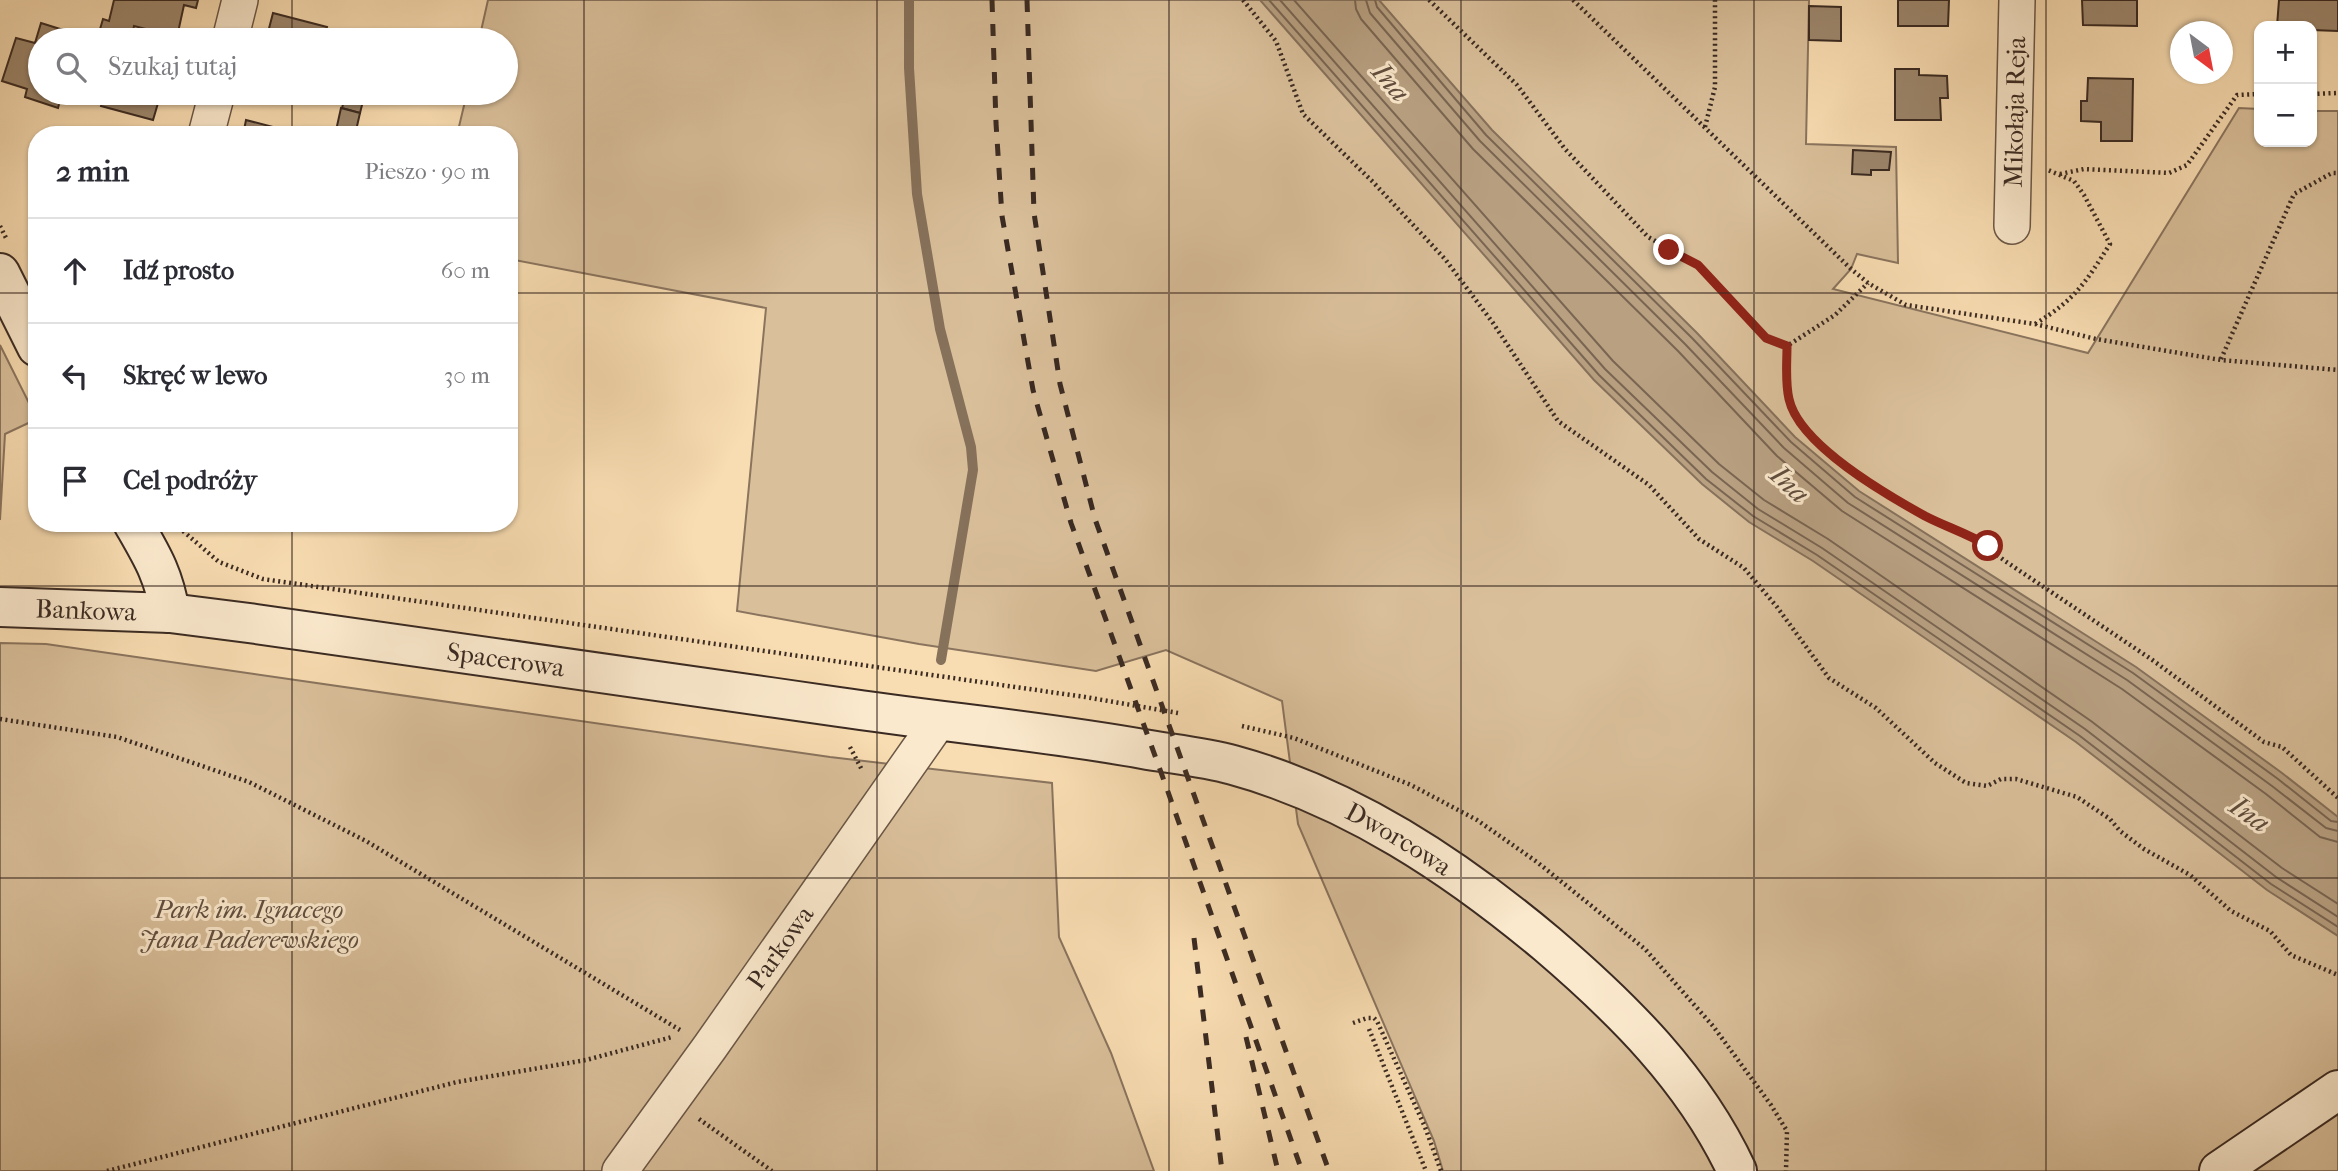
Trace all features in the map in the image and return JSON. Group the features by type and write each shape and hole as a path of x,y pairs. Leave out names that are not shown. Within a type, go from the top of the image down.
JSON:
{"street":[{"path":"233,28 240,0"},
{"name":"Mikołaja Reja","path":"2012,226 2017,0"},
{"path":"208,126 213,105"},
{"path":"0,273 28,329"},
{"path":"138,532 160,569 167,590 170,613"},
{"name":"Bankowa","path":"0,607 170,613"},
{"name":"Spacerowa","path":"170,613 938,722"},
{"name":"Parkowa","path":"620,1171 938,722"},
{"name":"Dworcowa","path":"938,722 1093,740 1231,764 1303,789 1371,821 1446,866 1513,916 1593,983 1645,1035 1680,1076 1737,1171"},
{"path":"2219,1171 2338,1090"}],"path":[{"path":"1243,0 1276,41 1303,114 1373,182 1445,259 1493,323 1558,421 1649,485 1699,539 1744,568 1777,607 1829,678 1876,708 1935,763 1966,783 1987,786 2001,779 2017,779 2077,797 2110,819 2120,831 2144,849 2190,875 2231,911 2270,931 2291,955 2338,975"},
{"path":"1429,0 1517,85 1565,149 1647,237 1698,265 1766,338 1787,346"},
{"path":"1573,0 1868,283 1906,305 2035,324 2096,339 2221,360 2338,370"},
{"path":"1705,128 1715,87 1716,0"},
{"path":"2317,93 2338,93"},
{"path":"2058,174 2084,169 2169,173 2187,165 2237,95 2254,94"},
{"path":"2014,158 2074,181 2110,244 2077,294 2059,310 2035,324"},
{"path":"2221,360 2294,194 2332,173 2338,173"},
{"path":"1787,346 1835,315 1868,283"},
{"path":"1787,346 1789,401 1800,424 1853,472 1928,517 1969,534 1988,546 2005,561 2161,666 2264,742 2282,747 2338,798"},
{"path":"185,532 219,562 263,579 1044,691 1187,715"},
{"path":"0,719 117,737 248,782 366,841 686,1034 586,1060 457,1082 107,1171"},
{"path":"1353,1023 1367,1018 1377,1021 1441,1171"},
{"path":"1369,1030 1426,1171"},
{"path":"672,1100 772,1171"}],"green space":[{"path":"488,0 1809,0 1806,144 1896,147 1898,263 1857,254 1851,269 1833,289 2088,353 2239,108 2254,109 2254,147 2317,147 2317,111 2338,111 2338,1171 1443,1171 1434,1141 1298,824 1282,701 1166,650 1096,671 919,644 737,611 766,308 518,261 518,126 459,126 464,105 518,105 518,28 482,28"},
{"path":"0,345 28,401 28,423 5,434 0,520"},
{"name":"Park im. Ignacego Jana Paderewskiego","path":"0,643 46,644 830,757 1052,783 1059,937 1111,1053 1154,1171 0,1171"}],"water":[{"name":"Ina","path":"1260,0 1379,0 1492,130 1697,333 1795,437 1859,491 2136,667 2338,817 2338,936 2267,890 2076,742 1813,561 1749,522 1702,484 1594,380"}],"building":[{"path":"114,0 198,0 196,8 184,5 179,28 100,28 103,19 109,21"},
{"path":"1898,0 1949,0 1948,26 1898,26"},
{"path":"2082,0 2137,0 2137,26 2083,25"},
{"path":"2279,0 2338,0 2338,31 2317,30 2317,21 2277,21"},
{"path":"1809,6 1841,7 1841,41 1809,40"},
{"path":"273,13 327,27 327,28 269,28"},
{"path":"41,23 57,28 40,28"},
{"path":"16,38 28,41 28,98 25,97 27,89 2,81"},
{"path":"1895,69 1919,69 1919,75 1947,76 1948,98 1940,98 1941,120 1895,120"},
{"path":"2088,78 2133,79 2132,141 2101,141 2101,122 2081,121 2081,101 2087,101"},
{"path":"101,105 157,105 153,120"},
{"path":"343,105 362,105 360,113 342,108"},
{"path":"341,108 360,113 357,126 337,126"},
{"path":"246,120 269,126 245,126"},
{"path":"1853,150 1891,152 1889,170 1871,170 1871,175 1852,174"}],"waterway":[{"path":"909,0 909,68 917,194 940,329 971,447 973,470 941,660"}],"railway":[{"path":"992,0 1002,216 1033,390 1071,523 1302,1171"},
{"path":"1027,0 1034,213 1060,384 1095,519 1329,1171"},
{"path":"1194,938 1222,1171"},
{"path":"1246,1037 1278,1171"}],"route":[{"path":"1669,250 1698,265 1766,338 1787,346 1789,401 1800,424 1817,440 1871,484 1928,517 1969,534 1988,546"}]}
